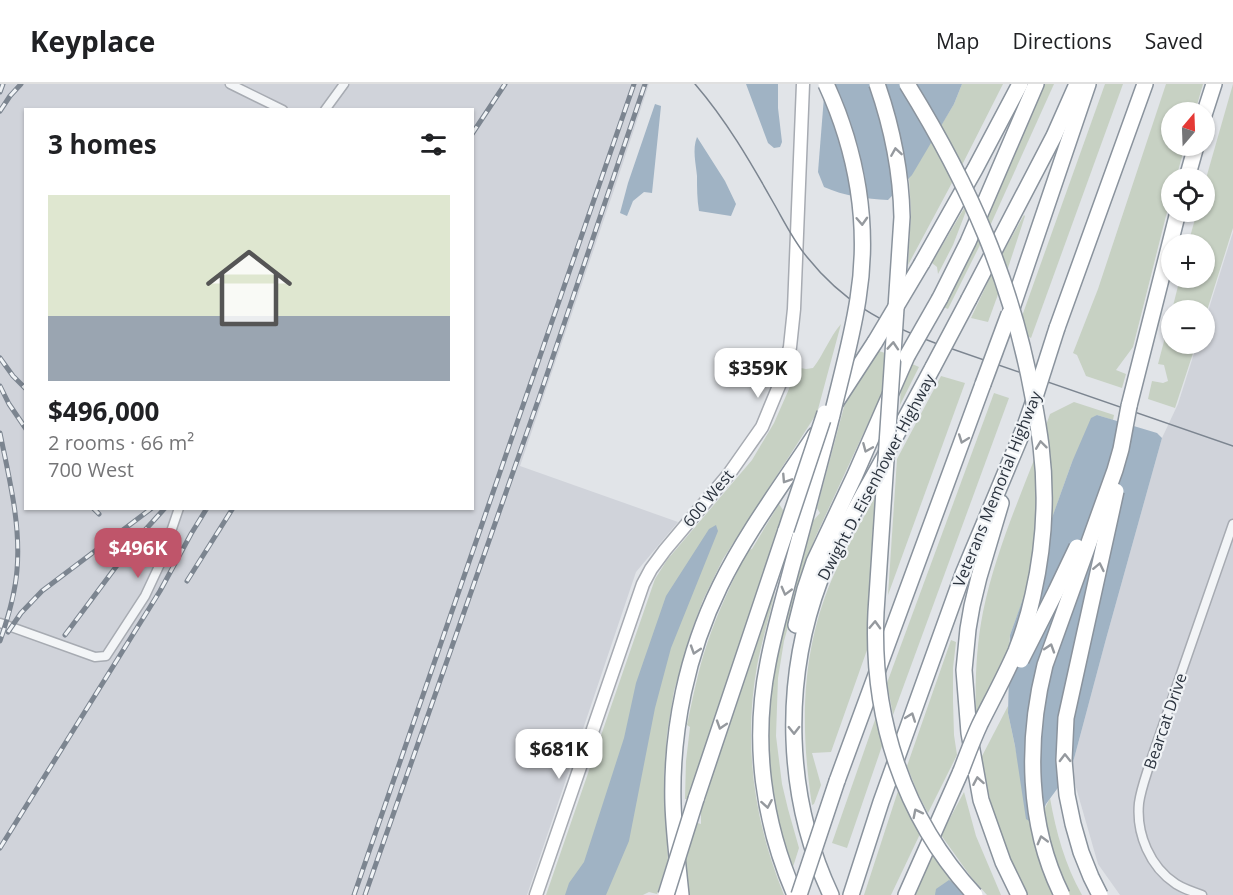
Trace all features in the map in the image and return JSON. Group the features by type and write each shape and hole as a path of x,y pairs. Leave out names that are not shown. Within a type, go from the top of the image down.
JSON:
{"highway":[{"path":"666,895 696,799 793,532 832,415 856,313 862,250 859,192 851,153 826,84"},
{"path":"877,84 895,145 902,217 876,612 877,679 887,735 906,790 938,848 975,895"},
{"path":"906,895 979,727 1015,652 1033,596 1039,566 1043,522 1042,456 1037,418 1028,368 1015,318 995,256 980,220 932,124 907,84"},
{"path":"975,169 1010,84"},
{"path":"681,895 673,803 674,755 684,691 701,630 720,586 740,550 875,342 975,169 1020,84"},
{"path":"794,695 791,656 801,603 814,562 907,356 968,242 1036,84"},
{"name":"Dwight D. Eisenhower Highway","path":"831,895 805,821 794,752 794,695 810,609 820,580 841,536 1054,136 1077,84"},
{"path":"797,895 1010,314 1088,84"},
{"name":"Veterans Memorial Highway","path":"850,895 963,574 1025,426 1056,328 1145,84"},
{"path":"1209,102 1214,86"},
{"path":"1062,895 1053,877 1041,836 1033,787 1033,733 1040,681 1118,460 1129,406 1176,222"},
{"path":"961,771 1069,565 1093,508 1129,406"},
{"path":"1100,895 1081,852 1067,795 1064,760 1066,718 1127,451 1129,406"},
{"path":"1019,895 1003,862 981,800 969,733 964,670 970,618 979,577 1025,426"},
{"path":"793,532 763,696 761,760 767,807 779,855 797,895"}],"street":[{"path":"230,84 279,108"},
{"path":"326,108 344,84"},
{"name":"600 West","path":"536,895 643,584 664,550 729,474 762,426 781,381 790,347 794,309 803,84"},
{"path":"0,623 95,657 106,656 145,596 160,564 178,510"},
{"name":"Bearcat Drive","path":"1202,895 1175,883 1150,857 1143,840 1139,805 1144,782 1233,524"},
{"path":"1223,554 1233,557"}],"shaded area":[{"path":"0,84 649,84 520,466 678,522 636,572 527,895 0,895"},
{"path":"1233,232 1233,895 1120,895 1098,864 1071,770 1162,438 1178,404 1194,354 1215,354 1215,300 1212,300"}],"green space":[{"path":"962,84 1003,84 962,165 940,127 954,104"},
{"path":"1039,84 1054,84 990,226 983,210"},
{"path":"1105,84 1123,84 1031,338 1027,336 1021,319"},
{"path":"1166,84 1203,84 1198,102 1161,102 1161,156 1182,156 1179,168 1161,168 1161,222 1164,222 1133,347 1116,370 1126,374 1122,388 1086,376 1077,355 1073,353 1098,289"},
{"path":"1233,84 1233,228 1215,285 1215,234 1191,234 1194,222 1215,222 1215,168 1209,168 1212,156 1215,156 1215,147"},
{"path":"933,138 954,179 908,265 911,213 909,178"},
{"path":"966,205 968,206 953,245 938,274 937,267 932,263"},
{"path":"1025,216 1007,271 1001,256"},
{"path":"976,225 982,241 948,309 938,305"},
{"path":"993,271 1000,289 988,322 971,318"},
{"path":"1178,288 1214,288 1210,300 1174,300"},
{"path":"841,324 817,413 723,559 703,600 690,635 674,691 667,734 664,780 668,860 657,894 649,892 643,895 546,895 655,579 667,560 752,460 774,423 789,389 795,367 813,368"},
{"path":"879,351 885,353 883,391 815,538 784,641 778,678 776,736 782,784 799,848 792,870 776,814 768,754 768,724 775,665 813,521 820,513 817,508 845,403"},
{"path":"1161,353 1193,354 1175,408 1148,399 1152,381 1163,383 1168,381 1164,365 1158,364"},
{"path":"910,363 919,367 900,405 901,380"},
{"path":"941,376 965,383 888,595 897,459"},
{"path":"994,393 1009,398 893,715 887,683"},
{"path":"1074,402 1114,415 1113,420 1097,415 1072,462 1050,524 1045,428 1050,414"},
{"path":"1036,455 1038,522 1030,580 1010,635 1009,649 976,717 977,651 988,592 1006,532"},
{"path":"875,497 867,650 831,752 812,753 821,785 812,805 805,718 809,662 814,634 832,579"},
{"path":"779,504 785,513 688,799 685,799 690,727 687,725 711,632 748,550 752,549"},
{"path":"774,585 776,586 759,656 753,695 751,753 765,839 784,895 688,895 684,850 694,822 701,824 701,801"},
{"path":"951,640 956,642 953,701 957,755 928,813 907,766"},
{"path":"1008,706 1031,822 1055,895 1028,895 1014,868 992,808 981,758"},
{"path":"876,717 882,746 847,848 832,843"},
{"path":"898,791 920,834 891,895 864,895"},
{"path":"964,792 976,836 1001,895 987,895 941,835"},
{"path":"1050,798 1062,848 1082,895 1068,895 1049,839 1043,812"},
{"path":"932,854 964,895 911,895"}],"water":[{"path":"746,84 778,84 782,142 780,147 774,148 768,143"},
{"path":"825,84 962,84 954,104 912,175 888,200 839,193 824,187 818,172"},
{"path":"655,104 661,106 652,193 644,192 633,201 627,216 620,213"},
{"path":"697,137 725,181 736,204 731,216 699,211 695,151"},
{"path":"1097,415 1157,433 1162,438 1071,770 1044,809 1031,822 1026,819 1008,713 1010,635 1072,462 1091,418"},
{"path":"716,525 718,531 671,648 655,708 629,841 606,895 565,895 569,883 584,862 624,738 636,683 666,596 709,529"},
{"path":"949,880 969,895 935,895 936,889"}],"tram line":[{"path":"695,84 737,141 802,251 821,273 849,299 881,319 935,343 1233,446"}],"railway":[{"path":"0,92 3,84"},
{"path":"0,111 21,84"},
{"path":"474,131 505,84"},
{"path":"354,895 634,84"},
{"path":"365,895 539,398 645,84"},
{"path":"0,358 24,387"},
{"path":"0,386 24,426"},
{"path":"0,433 13,501 18,553 13,597 0,641"},
{"path":"95,510 99,514"},
{"path":"8,632 21,613 42,591 149,510"},
{"path":"65,635 136,540 163,510"},
{"path":"0,848 160,591 206,510"},
{"path":"187,581 232,510"}]}
